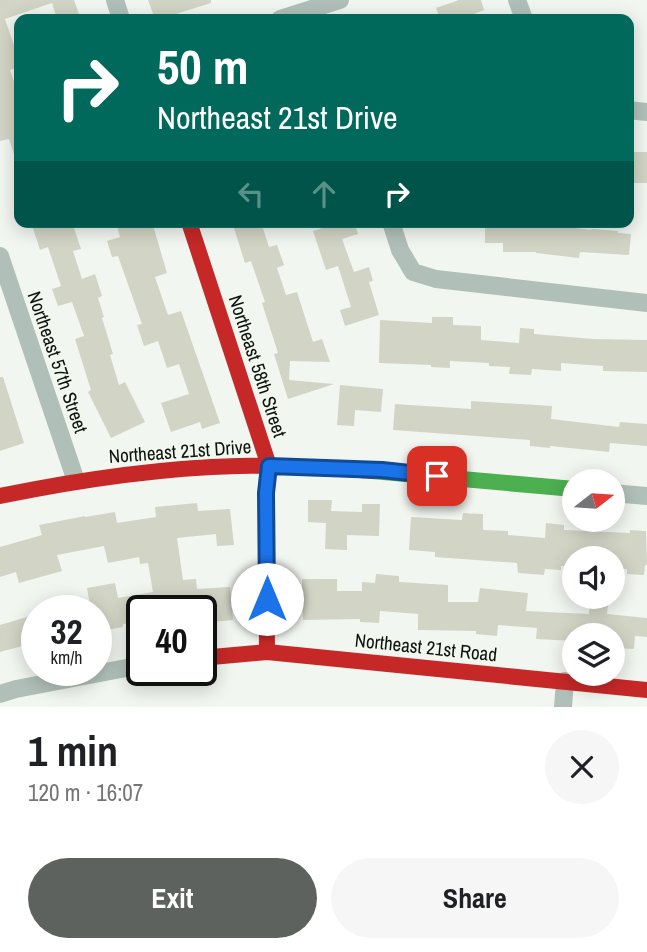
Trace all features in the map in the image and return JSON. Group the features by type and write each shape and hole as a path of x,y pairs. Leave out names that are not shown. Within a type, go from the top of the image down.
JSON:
{"street":[{"path":"323,13 340,0"},
{"name":"Northeast 58th Street","path":"190,228 269,466 266,493 267,652"},
{"path":"393,228 400,250 413,272 436,279 647,303"},
{"name":"Northeast 57th Street","path":"0,256 76,481"},
{"name":"Northeast 21st Drive","path":"0,496 76,481 194,468 269,466 382,470 562,488"},
{"path":"625,493 647,496"},
{"name":"Northeast 21st Road","path":"217,657 267,652 562,681"},
{"path":"0,694 126,668"},
{"path":"563,707 565,686"},
{"name":"Northeast 21st Road","path":"611,686 647,690"}],"building":[{"path":"0,0 74,0 79,14 55,14 52,3 5,19 14,45 14,69 10,70 14,82 14,154 9,139 0,141"},
{"path":"148,0 211,0 211,3 176,14 153,14"},
{"path":"459,0 481,0 484,10 474,14 438,14 436,8"},
{"path":"634,152 647,152 647,183 634,183"},
{"path":"33,228 74,228 81,249 73,251 82,279 95,274 102,296 98,298 119,385 125,382 145,422 111,438 88,392 91,390 75,339 84,336 72,302 58,306 52,289 61,286 48,247 40,250"},
{"path":"118,228 154,228 167,273 155,277 168,315 181,311 220,423 202,429 200,422 171,432 161,403 189,394 179,364 167,368 158,341 144,346 137,325 142,324 118,256 112,257 107,241 120,237"},
{"path":"234,228 263,228 269,247 277,245 284,265 277,268 286,295 297,292 313,342 322,339 330,362 290,361 289,380 334,384 288,399 274,354 278,353 262,303 265,302 251,261 245,263"},
{"path":"322,228 356,228 358,234 342,239 354,272 369,267 373,281 369,282 379,315 345,326 340,310 351,307 338,266 326,270 313,231"},
{"path":"485,228 575,228 631,234 629,255 580,252 579,258 536,252 503,252 503,243 485,243"},
{"path":"432,317 453,317 453,325 481,326 481,340 519,343 520,328 534,329 534,334 647,340 647,372 603,371 603,366 561,363 561,371 532,369 531,375 509,374 510,367 489,366 489,363 450,361 450,368 379,363 380,320 432,323"},
{"path":"0,377 3,377 24,443 0,451"},
{"path":"340,385 383,389 381,412 355,410 354,426 337,425"},
{"path":"471,401 552,406 551,419 619,427 620,422 647,424 647,446 610,443 609,452 530,446 530,440 393,430 395,404 471,409"},
{"path":"308,500 332,500 331,511 362,512 362,504 380,504 379,536 347,535 347,550 325,549 326,523 308,522"},
{"path":"197,503 198,511 230,509 234,545 217,546 216,534 177,538 183,580 196,579 197,589 230,587 233,620 217,622 217,595 136,595 153,592 148,563 140,564 139,557 108,563 104,546 57,555 62,571 19,583 16,572 0,577 0,547 42,535 39,525 115,512 117,523 156,517 155,507"},
{"path":"463,513 483,514 483,530 508,531 508,535 545,538 546,523 562,525 562,532 646,531 647,565 644,575 627,574 625,546 562,546 561,570 545,569 544,575 518,573 517,563 435,557 435,552 409,550 411,517 462,520"},
{"path":"376,574 399,576 399,582 448,585 448,602 478,602 480,588 528,593 526,611 589,614 589,609 608,609 607,614 647,618 647,637 635,636 634,649 625,648 625,623 562,623 562,640 536,639 537,628 498,625 497,636 476,634 476,631 418,630 418,614 380,611 379,623 360,622 360,619 303,620 302,579 337,579 337,591 362,591 362,582 375,583"},
{"path":"115,583 118,598 126,597 126,624 112,629 112,595 88,595 87,588"},
{"path":"21,619 21,646 0,652 0,625"}],"traffic: fast":[{"path":"372,471 562,488"}],"traffic: jam":[{"path":"191,228 269,466 266,493 267,652"},
{"path":"0,496 178,469 272,466 372,471"},
{"path":"217,657 267,652 647,690"}],"route":[{"path":"267,599 266,493 269,466 382,470 437,476"}]}
